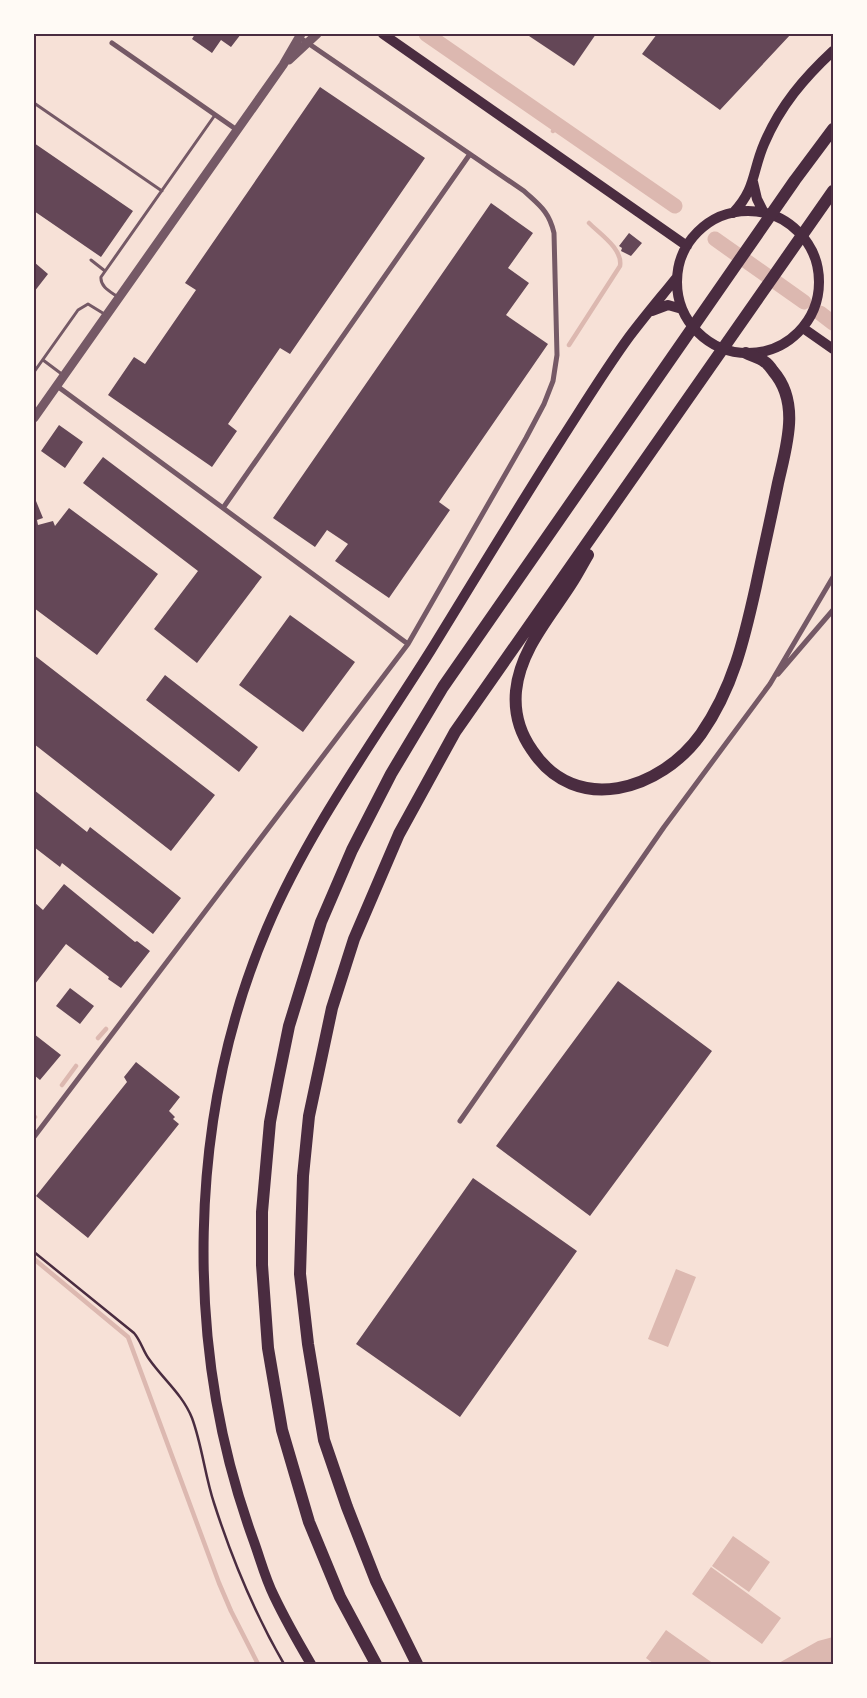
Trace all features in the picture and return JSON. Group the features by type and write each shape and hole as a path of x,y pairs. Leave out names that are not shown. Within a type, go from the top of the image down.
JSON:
{"highway":[{"path":"376,1664 340,1597 309,1522 282,1430 268,1348 262,1265 262,1212 270,1122 289,1026 321,922 352,850 391,774 443,687 795,180 833,129"},
{"path":"418,1664 389,1610 360,1544 324,1440 311,1365 300,1274 303,1176 309,1116 334,1000 354,938 399,834 455,732 830,196"},
{"path":"634,477 572,583 539,631 526,654 517,684 516,705 520,727 537,757 546,768 561,779 589,790 610,789 630,785 655,776 683,755 700,735 720,702 735,670 786,449 790,418 785,390 779,378 766,362 746,354"}],"main road":[{"path":"383,34 687,246"},
{"path":"733,213 748,194 763,145 775,120 788,100 810,73 833,51"},
{"path":"753,182 757,199 764,213"},
{"path":"747,211 764,213 785,221 801,234 812,251 818,270 819,290 814,310 803,328 787,342 767,351 746,354 725,350 707,340 692,327 682,309 678,294 677,277 682,256 687,246 698,232 713,221 733,213 747,211"},
{"path":"311,1664 273,1594 242,1510 221,1431 208,1349 203,1263 206,1170 221,1074 248,979 266,929 296,867 356,764 429,653 558,444 622,348 677,277"},
{"path":"646,317 654,310 668,305 682,309"},
{"path":"803,328 833,349"}],"street":[{"path":"283,65 317,34"},
{"path":"34,418 283,65 300,35 308,43 524,191 546,211 551,222 554,233 557,356 553,381 544,404 408,644 34,1137"},
{"path":"112,43 237,130"},
{"path":"223,508 470,154"},
{"path":"57,386 408,644"},
{"path":"770,684 833,577"},
{"path":"460,1121 664,827 770,684 833,610"}],"lane":[{"path":"34,103 162,191"},
{"path":"119,298 103,287 100,282 101,278 215,114"},
{"path":"90,260 105,271"},
{"path":"34,372 78,310 88,304 106,316"},
{"path":"43,360 64,376"}],"path":[{"path":"34,1252 134,1333 148,1358 179,1396 192,1418 213,1502 233,1556 251,1600 284,1664"}],"shaded area":[{"path":"676,1269 696,1277 668,1347 648,1339"},
{"path":"733,1536 770,1562 749,1592 712,1566"},
{"path":"711,1567 781,1618 762,1644 692,1594"},
{"path":"666,1630 714,1664 654,1664 646,1658"},
{"path":"833,1637 833,1664 777,1664 818,1641"}],"building":[{"path":"195,34 241,34 231,47 221,40 212,53 192,39"},
{"path":"526,34 596,34 574,66"},
{"path":"657,34 791,34 720,110 642,54"},
{"path":"320,87 425,158 290,354 280,348 228,424 237,431 212,467 108,395 134,357 145,364 196,290 185,283"},
{"path":"34,143 133,211 101,257 34,211"},
{"path":"491,203 533,233 508,268 529,283 506,315 548,344 439,502 450,510 389,598 335,561 348,544 327,530 315,547 273,518"},
{"path":"629,233 642,243 631,256 621,251 622,248 619,246"},
{"path":"34,262 48,274 34,292"},
{"path":"59,425 83,442 65,468 41,451"},
{"path":"103,457 262,577 197,663 154,629 198,571 83,483"},
{"path":"34,501 36,501 43,518 37,520 38,525 53,521 55,526 69,508 158,574 97,655 34,608"},
{"path":"290,615 355,662 303,732 239,685"},
{"path":"34,655 215,795 171,851 34,744"},
{"path":"165,675 258,747 239,772 146,700"},
{"path":"34,790 87,832 90,827 181,898 153,934 62,863 60,867 34,847"},
{"path":"64,884 135,942 137,941 150,951 121,988 66,944 35,984 34,902 43,910"},
{"path":"618,981 712,1051 590,1216 496,1146"},
{"path":"70,988 94,1006 80,1024 56,1006"},
{"path":"34,1034 61,1055 40,1080 34,1075"},
{"path":"136,1062 180,1097 169,1111 175,1117 173,1119 179,1124 88,1238 36,1196 127,1082 124,1077"},
{"path":"473,1178 577,1251 460,1417 356,1344"}],"waterway":[{"path":"426,34 675,206"},
{"path":"553,131 557,125"},
{"path":"569,345 620,266 620,260 614,248 589,223"},
{"path":"715,239 804,302"},
{"path":"820,313 833,323"},
{"path":"98,1038 106,1029"},
{"path":"62,1085 76,1066"},
{"path":"34,1259 128,1337 219,1583 258,1664"}]}
